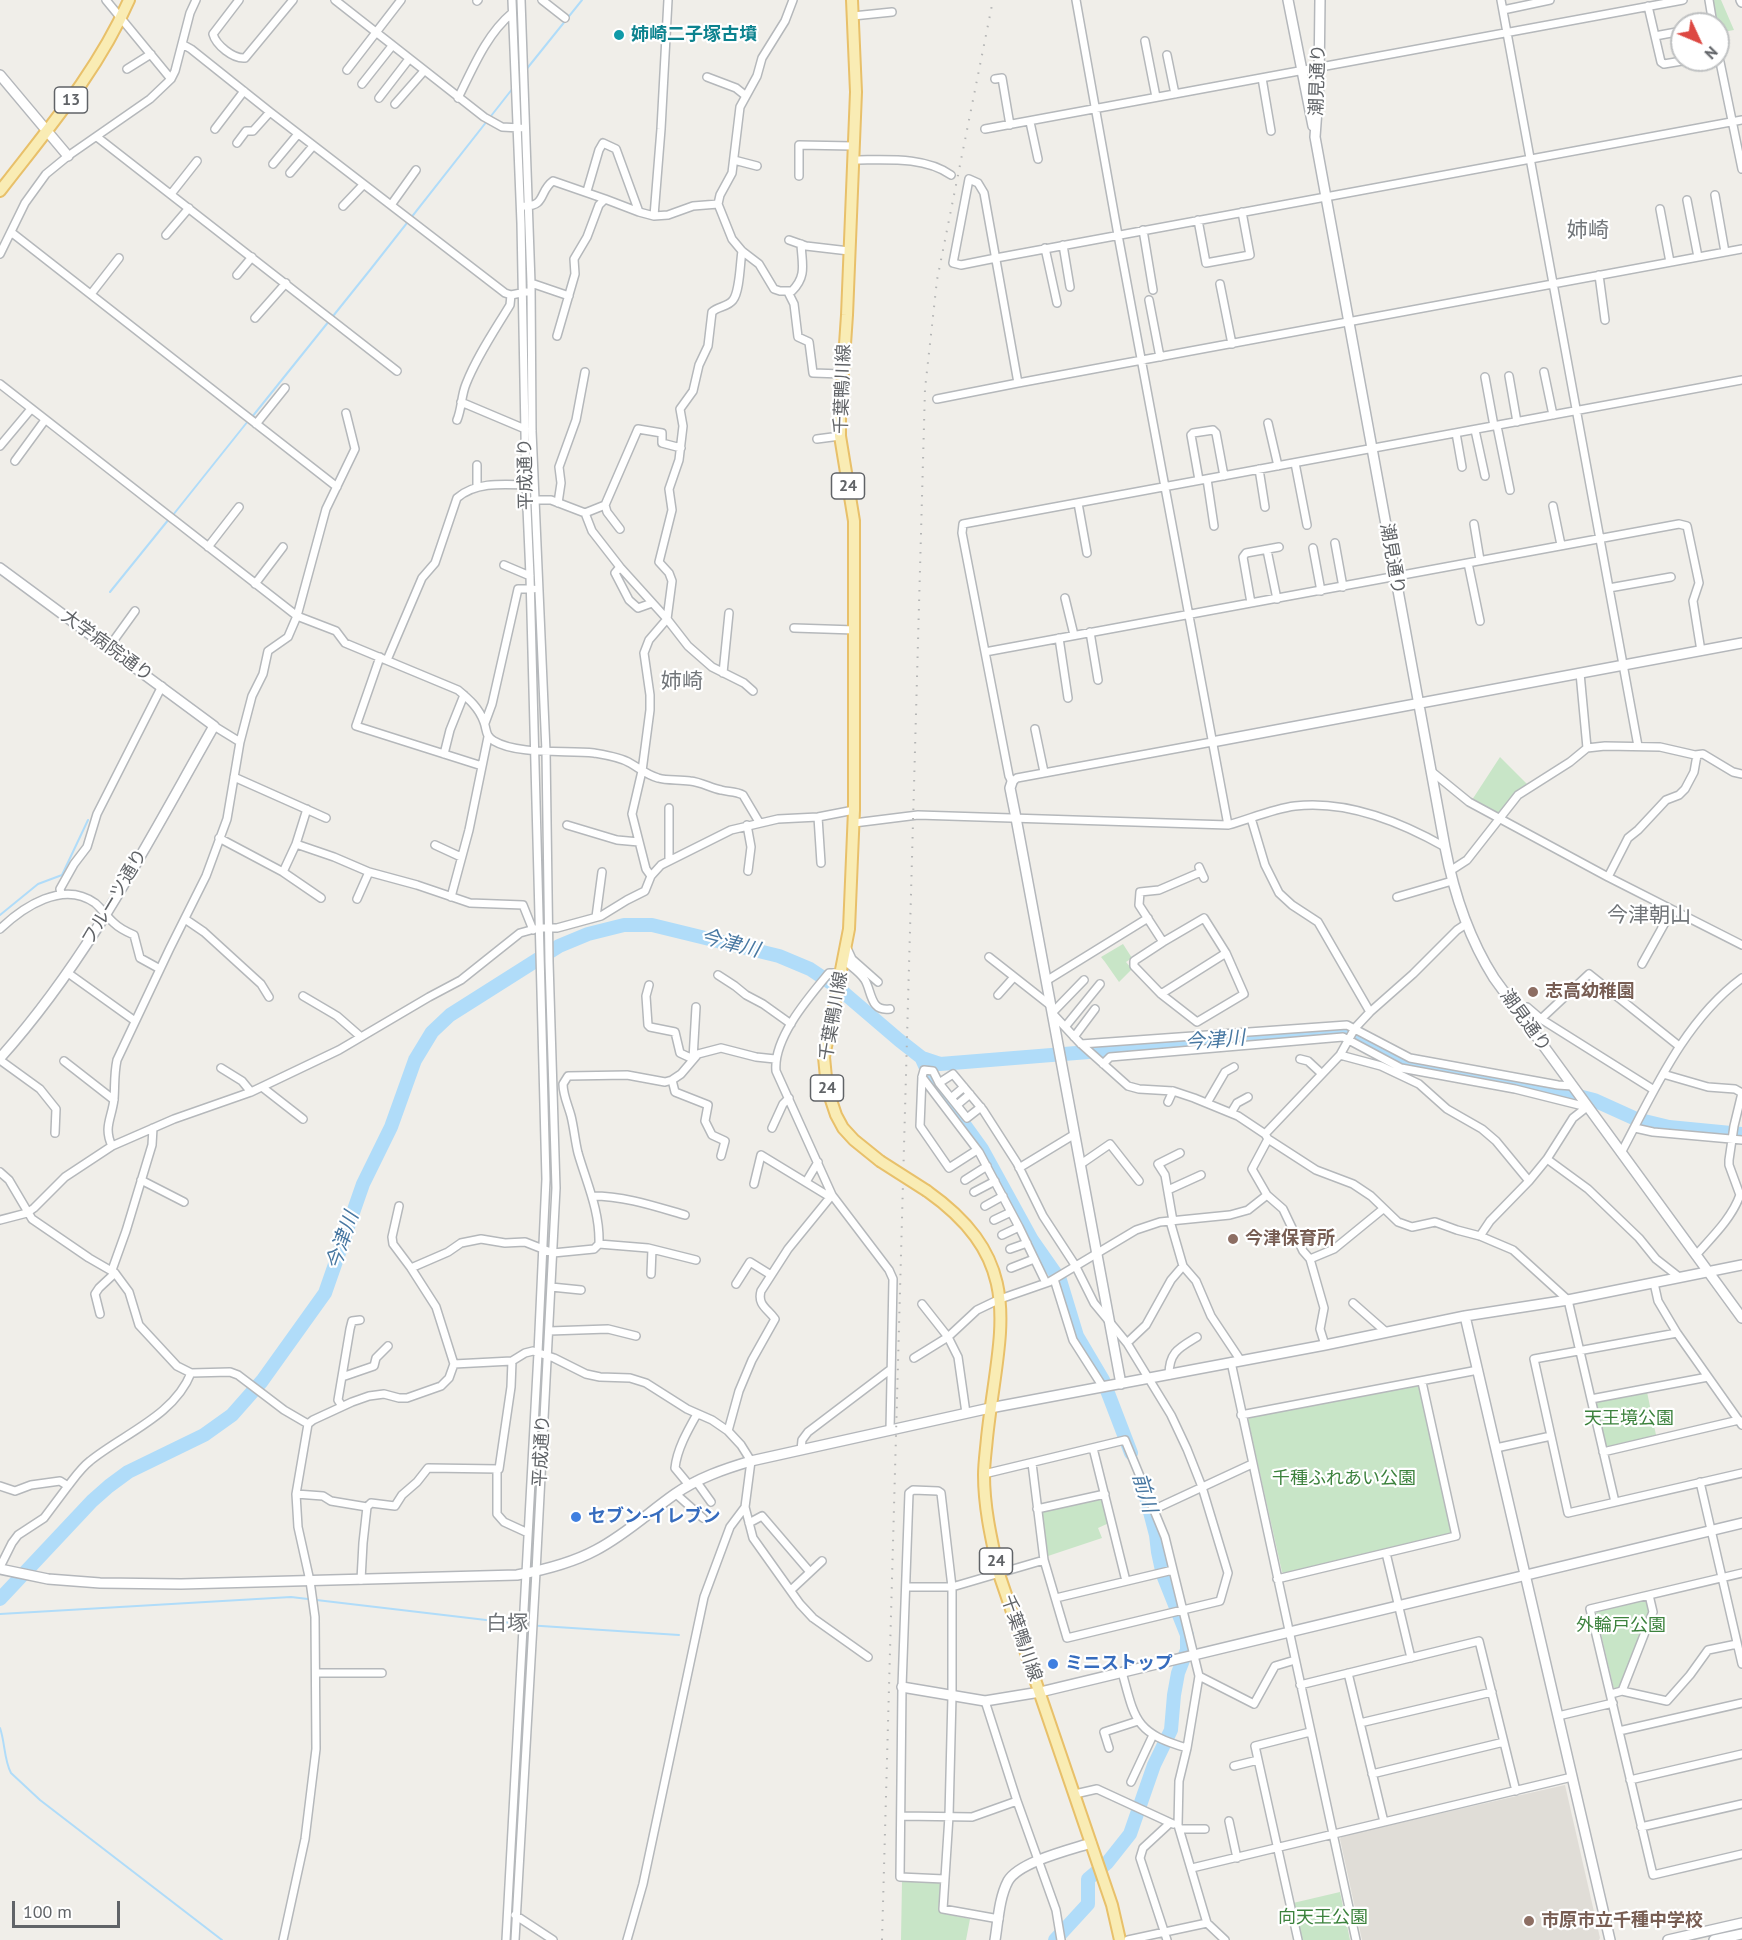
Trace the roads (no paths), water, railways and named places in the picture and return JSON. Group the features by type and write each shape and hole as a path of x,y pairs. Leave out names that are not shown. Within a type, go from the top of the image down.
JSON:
{"main road":[{"name":"13","path":"0,191 83,84 129,0"},
{"name":"千葉鴨川線","path":"852,0 855,81 853,160 840,436 854,521 854,823 851,905 844,960 835,973 836,997 824,1057 825,1074 830,1101 843,1128 865,1150 953,1211 977,1238 996,1276 1001,1317 1000,1345 990,1408 984,1474 988,1529 999,1575 1112,1905 1120,1940"}],"street":[{"path":"106,0 171,80"},
{"path":"0,254 25,203 46,174 150,99 171,80 190,13 196,0"},
{"path":"239,0 213,34 215,41 237,58 245,58 293,0"},
{"path":"334,0 484,117 502,128 525,128"},
{"path":"347,70 401,0"},
{"name":"平成通り","path":"512,0 530,576 537,905 535,929 540,967 546,1179 528,1533 531,1573 517,1916 514,1940"},
{"name":"平成通り","path":"506,1940 548,1356 556,1188 549,962 546,751 531,362 531,283 521,0"},
{"path":"542,0 565,18"},
{"path":"654,216 668,0"},
{"path":"793,0 785,21 762,58 757,76 740,107 732,173 720,195 718,204 732,239 742,251 759,264 774,289 788,292 797,286 803,272 801,244"},
{"path":"1076,0 1228,825"},
{"path":"1288,0 1315,137"},
{"name":"潮見通り","path":"1320,0 1315,137 1324,196 1451,876 1466,924 1483,960 1587,1107"},
{"path":"1501,0 1638,746"},
{"path":"1503,10 1550,0"},
{"path":"985,129 1683,0"},
{"path":"1648,6 1661,62 1670,63"},
{"path":"853,16 892,12"},
{"path":"458,98 474,61 504,19 512,13"},
{"path":"1655,36 1670,34"},
{"path":"1145,41 1156,98"},
{"path":"182,44 191,48 298,134 505,293 511,295 531,292"},
{"path":"362,84 392,46"},
{"path":"127,69 151,54"},
{"path":"1167,55 1175,94"},
{"path":"378,98 409,59"},
{"path":"395,104 424,71"},
{"path":"1722,72 1742,169"},
{"path":"0,75 68,156"},
{"path":"707,77 736,88 746,96"},
{"path":"995,79 1002,78 1010,125"},
{"path":"1262,78 1271,131"},
{"path":"215,129 244,91"},
{"path":"237,143 246,131 253,131 270,112"},
{"path":"1018,382 996,258 984,193 978,183 969,179 952,263 960,265 996,258 1046,248 1324,196 1742,120"},
{"path":"1030,122 1038,159"},
{"path":"273,164 298,134"},
{"path":"97,137 397,371"},
{"path":"587,192 603,143 616,149 639,212"},
{"path":"799,176 798,145 853,146"},
{"path":"290,173 314,146"},
{"path":"734,160 757,166"},
{"path":"853,160 908,161 929,165 951,175"},
{"path":"171,194 197,161"},
{"path":"391,205 416,170"},
{"path":"520,206 534,206 539,203 553,181 654,216 668,215 693,206 718,204"},
{"path":"343,206 363,184"},
{"path":"1715,195 1725,252"},
{"path":"557,336 575,274 574,259 587,237 599,205 605,199"},
{"path":"1687,200 1698,257"},
{"path":"166,235 189,208"},
{"path":"1660,209 1670,262"},
{"path":"1198,220 1206,263 1250,255 1242,212"},
{"path":"1143,230 1153,290"},
{"path":"10,232 337,487"},
{"path":"789,240 849,251"},
{"path":"1063,245 1070,286"},
{"path":"1046,248 1057,303"},
{"path":"937,399 1018,382 1742,249"},
{"path":"651,876 646,869 632,814 642,771 650,695 644,652 649,640 667,619 672,581 669,573 659,562 672,510 669,489 681,448 683,426 680,409 693,391 699,365 708,346 712,312 733,300 742,251"},
{"path":"237,275 252,257"},
{"path":"91,294 119,258"},
{"path":"1599,275 1605,320"},
{"path":"531,283 569,296"},
{"path":"255,318 286,284"},
{"path":"1220,284 1232,344"},
{"path":"788,292 794,304 798,337 808,342 813,373 842,374"},
{"path":"457,420 462,409 461,402 466,384 510,305 511,295"},
{"path":"1149,300 1160,357"},
{"path":"558,503 561,483 559,467 576,420 585,372"},
{"path":"1544,372 1553,415"},
{"path":"1509,376 1517,422"},
{"path":"1485,377 1510,490"},
{"path":"1012,782 962,533 963,524 1742,380"},
{"path":"0,384 297,616 336,631 345,643 446,684 471,700 485,723"},
{"path":"256,424 285,388"},
{"path":"461,402 525,429"},
{"path":"0,446 31,409"},
{"path":"112,1146 108,1137 108,1128 114,1100 113,1079 117,1060 206,876 227,819 240,742 252,696 263,674 268,651 288,637 297,616 326,509 355,449 346,413"},
{"path":"15,461 45,420"},
{"path":"1268,423 1278,466"},
{"path":"620,530 607,512 605,505 638,429 662,434 662,443 681,448"},
{"path":"1199,480 1191,435 1193,433 1213,430 1216,433 1224,476"},
{"path":"1475,430 1485,476"},
{"path":"1456,433 1462,468"},
{"path":"817,439 840,436"},
{"path":"1295,463 1307,525"},
{"path":"477,465 477,487"},
{"path":"1259,469 1265,507"},
{"path":"1207,479 1214,526"},
{"path":"482,766 356,726 422,578 435,563 457,498 465,491 477,487 526,485"},
{"path":"526,500 551,500 585,513 605,505"},
{"path":"1078,503 1087,553"},
{"path":"1552,506 1561,545"},
{"path":"208,547 239,507"},
{"path":"585,513 592,531 688,646 712,667 744,683 753,691"},
{"path":"1474,524 1480,560"},
{"path":"985,652 1679,524 1687,526 1699,583 1693,601 1701,651"},
{"path":"1335,543 1343,587"},
{"path":"255,584 283,547"},
{"path":"1251,603 1242,557 1246,553 1279,547"},
{"path":"1313,548 1321,591"},
{"path":"1267,549 1277,598"},
{"path":"1468,563 1480,621"},
{"path":"504,565 530,576"},
{"path":"620,567 615,573 629,600 638,608 652,603"},
{"name":"大学病院通り","path":"0,568 214,726"},
{"path":"1609,588 1671,577"},
{"path":"451,897 488,737 485,723 492,704 518,589 539,589"},
{"path":"1065,598 1074,635"},
{"path":"109,647 135,611"},
{"path":"723,674 729,613"},
{"path":"794,628 855,630"},
{"path":"1090,632 1098,680"},
{"path":"1059,638 1068,699"},
{"path":"1121,1383 1010,788 1012,782 1017,778 1044,772 1742,643"},
{"path":"1580,673 1587,748"},
{"path":"61,894 60,890 66,878 87,847 97,814 162,686"},
{"path":"444,754 450,730 464,695"},
{"path":"214,726 240,742"},
{"name":"フルーツ通り","path":"0,1059 68,973 106,915 214,726"},
{"path":"1035,729 1044,772"},
{"path":"488,737 502,745 614,757 628,761 642,771 662,779 692,781 740,793 759,822"},
{"path":"1397,897 1451,876 1467,860 1518,795 1570,762 1587,748 1660,747 1697,755 1703,754 1739,773 1742,780"},
{"path":"1608,877 1628,838 1666,800 1679,795 1685,789 1694,772 1697,755"},
{"path":"1431,771 1469,802 1608,877 1742,945"},
{"path":"234,777 326,818"},
{"path":"854,823 914,815 1228,825 1274,810 1322,805 1348,809 1394,822 1445,847"},
{"path":"283,872 296,844 307,808"},
{"path":"669,808 669,861"},
{"path":"0,1220 27,1213 65,1177 112,1146 174,1119 251,1092 361,1037 429,996 461,980 520,933 535,929 557,928 596,917 645,891 651,876 661,865 731,830 759,822 818,818 854,810"},
{"path":"818,818 821,863"},
{"path":"1251,818 1265,865 1279,893 1292,905 1318,922 1370,1012"},
{"path":"567,825 616,840 639,843"},
{"path":"747,825 750,848 748,872"},
{"path":"219,838 283,872 321,898"},
{"path":"296,844 369,872 470,903 537,905"},
{"path":"435,845 461,857"},
{"path":"357,899 369,872"},
{"path":"596,917 602,872"},
{"path":"1163,942 1139,905 1140,892 1159,890 1201,872"},
{"path":"0,929 47,897 61,894 87,899 121,929 134,935 140,958 160,969"},
{"path":"523,905 535,929"},
{"path":"1642,964 1672,910"},
{"path":"1046,981 1148,918"},
{"path":"1204,918 1226,953 1244,994 1197,1022 1161,994 1134,966 1134,961 1163,942 1204,918"},
{"path":"185,919 204,932 261,984 269,997"},
{"path":"1325,1345 1320,1329 1324,1308 1310,1259 1303,1251 1283,1209 1267,1195 1252,1169 1266,1136 1340,1055 1355,1028 1466,924"},
{"path":"846,946 852,959 879,982"},
{"path":"1161,994 1226,953"},
{"path":"989,957 1051,1009 1074,1037 1128,1086 1173,1091 1231,1113 1295,1158 1371,1196 1398,1222 1412,1227 1435,1222 1480,1236 1513,1250 1568,1300 1615,1502"},
{"path":"844,960 864,979 873,1002 880,1008 890,1009"},
{"path":"68,973 135,1021"},
{"path":"835,973 820,984 791,1024 775,1059 776,1071 831,1196 889,1270 893,1279 890,1430"},
{"path":"1541,1019 1589,974 1679,1047"},
{"path":"718,975 791,1024"},
{"path":"998,995 1014,977"},
{"path":"1621,1154 1679,1047 1714,1003 1742,978"},
{"path":"1051,1009 1084,980"},
{"path":"1065,1027 1100,984"},
{"path":"649,985 645,996 648,1025 650,1028 675,1032 680,1053 693,1059"},
{"path":"303,996 337,1016 361,1037"},
{"path":"693,1059 696,1007"},
{"path":"1517,1011 1527,1007 1541,1019 1653,1094"},
{"path":"1074,1037 1095,1009"},
{"path":"1081,1044 1347,1025 1410,1058 1572,1086"},
{"path":"1103,1064 1110,1057 1343,1037 1401,1068 1515,1089 1587,1107 1742,1318"},
{"path":"411,1268 448,1252 461,1243 481,1239 505,1243 525,1242 553,1253 594,1249 599,1244 600,1231 592,1196 563,1091 563,1082 568,1076 627,1075 665,1082 681,1074 698,1054 721,1048 756,1057 775,1059"},
{"path":"1340,1055 1381,1066 1419,1084 1447,1109 1482,1129 1496,1141 1529,1181"},
{"path":"0,1059 40,1089 57,1109 55,1133"},
{"path":"1300,1059 1308,1061 1322,1074"},
{"path":"64,1061 114,1100"},
{"path":"1207,1103 1225,1072 1234,1067"},
{"path":"221,1068 242,1081 251,1092"},
{"path":"978,1150 949,1168 920,1126 924,1070 933,1071 939,1083 967,1118 981,1107"},
{"path":"939,1083 953,1074 981,1107 1019,1168 1043,1216 1075,1265 1094,1303 1127,1343 1171,1415 1202,1487 1227,1573 1220,1601 1067,1638 1044,1560 1032,1463"},
{"path":"1664,1074 1707,1087 1740,1090 1742,1093 1731,1140 1729,1165 1740,1195 1718,1230 1696,1255"},
{"path":"922,1077 978,1150 1046,1283"},
{"path":"672,1080 675,1092 708,1105 705,1121 712,1135 725,1141 721,1156"},
{"path":"543,1083 563,1082"},
{"path":"262,1087 303,1119"},
{"path":"951,1098 964,1087"},
{"path":"1168,1102 1173,1091"},
{"path":"957,1105 970,1094"},
{"path":"1231,1113 1237,1103 1248,1097"},
{"path":"772,1128 783,1104 789,1098"},
{"path":"1480,1236 1490,1221 1547,1159 1573,1118 1587,1107"},
{"path":"100,1314 95,1294 113,1272 152,1145 153,1128"},
{"path":"1635,1128 1653,1132 1742,1140"},
{"path":"1019,1168 1075,1134"},
{"path":"1081,1164 1110,1144 1139,1181"},
{"path":"1180,1153 1158,1164 1165,1175 1171,1221 1183,1266 1196,1281 1211,1316 1236,1361 1242,1415 1252,1464 1356,1940"},
{"path":"754,1184 761,1155 831,1196"},
{"path":"1547,1159 1588,1189 1639,1238 1656,1259 1679,1277"},
{"path":"806,1182 818,1162"},
{"path":"965,1180 987,1166"},
{"path":"0,1172 9,1180 32,1220 113,1272 129,1292 139,1325 177,1366 191,1373 230,1372 250,1383 284,1410 308,1424"},
{"path":"1168,1190 1201,1175"},
{"path":"141,1180 184,1202"},
{"path":"974,1192 995,1181"},
{"path":"914,1358 948,1337 977,1310 1054,1279 1136,1230 1160,1222 1230,1215 1248,1210 1267,1195"},
{"path":"592,1196 633,1199 685,1215"},
{"path":"728,1431 739,1391 752,1360 775,1319 762,1305 759,1299 760,1291 788,1249 831,1196"},
{"path":"986,1206 1003,1196"},
{"path":"284,1940 305,1839 317,1729 315,1617 298,1527 296,1494 308,1424 342,1406 369,1396 384,1394 407,1398 441,1386 449,1378 454,1364 436,1307 393,1244 392,1236 399,1206"},
{"path":"1310,1259 1335,1249 1383,1209"},
{"path":"994,1220 1011,1212"},
{"path":"1002,1235 1019,1227"},
{"path":"1010,1249 1026,1243"},
{"path":"599,1244 652,1249 696,1260"},
{"path":"651,1274 652,1249"},
{"path":"1011,1268 1034,1259"},
{"path":"736,1284 750,1262 771,1275"},
{"path":"191,1373 179,1394 153,1418 128,1437 90,1460 80,1470 44,1518 18,1535 0,1568 48,1579 100,1583 181,1584 498,1577 531,1573 595,1551 693,1483 751,1461 990,1408 1325,1345 1465,1316 1568,1300 1742,1265"},
{"path":"1127,1343 1146,1325 1171,1280 1183,1266"},
{"path":"1054,1279 1073,1340 1103,1387"},
{"path":"1603,1452 1740,1423 1677,1333 1658,1301 1654,1282"},
{"path":"551,1287 581,1290"},
{"path":"922,1304 948,1337 958,1357 966,1413"},
{"path":"1353,1304 1386,1332"},
{"path":"1465,1316 1610,1940"},
{"path":"342,1406 338,1400 350,1329 352,1321 360,1320"},
{"path":"549,1331 608,1329 636,1336"},
{"path":"1677,1333 1534,1359 1568,1513 1742,1473"},
{"path":"1169,1374 1169,1361 1178,1349 1197,1337"},
{"path":"342,1377 374,1366 376,1358 388,1346"},
{"path":"454,1364 512,1361 533,1351 586,1374 630,1378 646,1383 728,1431 751,1461 745,1507 753,1538 800,1604 813,1618 868,1656"},
{"path":"512,1361 511,1387 497,1469 497,1514 504,1522 528,1533"},
{"path":"801,1450 802,1440 808,1432 891,1369"},
{"path":"1242,1415 1478,1370"},
{"path":"1591,1399 1708,1377"},
{"path":"1277,1579 1456,1536 1422,1382"},
{"path":"697,1414 687,1432 675,1468 711,1502"},
{"path":"1496,1448 1551,1436"},
{"path":"984,1474 1125,1440 1165,1537 1199,1676 1179,1781 1179,1827 1207,1923 1225,1940"},
{"path":"1094,1448 1126,1581"},
{"path":"1155,1509 1252,1464"},
{"path":"361,1580 367,1507 371,1503 397,1505 402,1495 428,1468 497,1469"},
{"path":"0,1486 15,1491 32,1485 60,1481 68,1486"},
{"path":"1700,1482 1742,1664"},
{"path":"944,1879 900,1877 902,1686 909,1493 913,1490 941,1493 952,1587 949,1816 943,1910 999,1919"},
{"path":"296,1494 323,1496 331,1501 367,1507"},
{"path":"676,1494 703,1518"},
{"path":"1037,1509 1105,1494"},
{"path":"627,1940 643,1884 704,1597 730,1527 745,1507"},
{"path":"749,1523 762,1516 810,1572"},
{"path":"902,1686 985,1701 1040,1692 1742,1523"},
{"path":"1386,1553 1411,1658"},
{"path":"906,1587 952,1587 1044,1560"},
{"path":"791,1590 822,1561"},
{"path":"1056,1598 1173,1570"},
{"path":"1742,1573 1590,1608 1653,1875 1742,1854"},
{"path":"1622,1691 1653,1612 1649,1594"},
{"path":"1734,1625 1742,1623"},
{"path":"1300,1685 1479,1641 1516,1791"},
{"path":"1611,1694 1622,1691 1667,1701 1708,1650 1737,1644"},
{"path":"1199,1676 1254,1704 1275,1666 1295,1660"},
{"path":"1122,1672 1133,1712 1138,1721 1153,1734 1170,1743 1187,1748"},
{"path":"316,1673 382,1673"},
{"path":"1348,1673 1384,1822"},
{"path":"1360,1723 1492,1692"},
{"path":"985,1701 1017,1801 1056,1910 1060,1940"},
{"path":"1558,1716 1613,1703"},
{"path":"1619,1731 1742,1703"},
{"path":"1109,1748 1104,1732 1138,1721"},
{"path":"1298,1940 1255,1746 1310,1732"},
{"path":"1131,1782 1153,1734"},
{"path":"1372,1774 1504,1742"},
{"path":"1630,1780 1742,1754"},
{"path":"1234,1766 1258,1760"},
{"path":"1192,1868 1572,1777"},
{"path":"1075,1794 1097,1789 1179,1827 1205,1829"},
{"path":"901,1816 972,1817 1017,1801"},
{"path":"1641,1827 1742,1804"},
{"path":"1229,1821 1237,1858"},
{"path":"1166,1936 1140,1858 1143,1848 1170,1823"},
{"path":"995,1940 1004,1890 1012,1876 1025,1866 1091,1843"},
{"path":"508,1910 553,1940"},
{"path":"1128,1940 1166,1936 1207,1923"},
{"path":"1668,1940 1742,1923"},
{"path":"1718,1939 1742,1934"}],"waterway":[{"path":"525,71 582,0"},
{"path":"252,417 513,88"},
{"path":"173,515 248,421"},
{"path":"110,592 169,519"},
{"path":"0,915 38,884 62,875 88,820"},
{"name":"今津川","path":"0,1599 92,1501 109,1486 128,1472 204,1435 232,1415 262,1381 325,1293 363,1184 391,1127 415,1060 432,1032 450,1015 559,946 588,934 624,925 652,925 779,956 810,969 837,987 922,1058 940,1064 1349,1031 1405,1062 1567,1093 1594,1100 1636,1119 1669,1127 1742,1134"},
{"name":"前川","path":"922,1059 930,1077 982,1149 1032,1240 1060,1280 1077,1336 1103,1380 1131,1453"},
{"name":"前川","path":"1055,1940 1088,1904 1088,1879 1107,1863 1130,1834 1154,1765 1171,1730 1174,1695 1178,1673 1187,1650 1187,1635 1163,1575 1145,1493"},
{"path":"0,1614 291,1597 520,1624"},
{"path":"526,1625 679,1635"},
{"path":"0,1728 11,1773 40,1800 222,1940"}],"railway":[{"path":"882,1940 925,389 937,280 993,0"}],"place":[{"name":"姉崎二子塚古墳","path":"619,35"},
{"name":"志高幼稚園","path":"1533,992"},
{"name":"今津保育所","path":"1233,1239"},
{"name":"セブン-イレブン","path":"576,1517"},
{"name":"ミニストップ","path":"1053,1664"},
{"name":"市原市立千種中学校","path":"1529,1921"}],"district":[{"name":"姉崎","path":"1588,231"},
{"name":"姉崎","path":"682,682"},
{"name":"今津朝山","path":"1649,916"},
{"name":"白塚","path":"507,1624"}],"park label":[{"name":"天王境公園","path":"1629,1419"},
{"name":"千種ふれあい公園","path":"1344,1479"},
{"name":"外輪戸公園","path":"1621,1626"},
{"name":"向天王公園","path":"1323,1918"}]}
